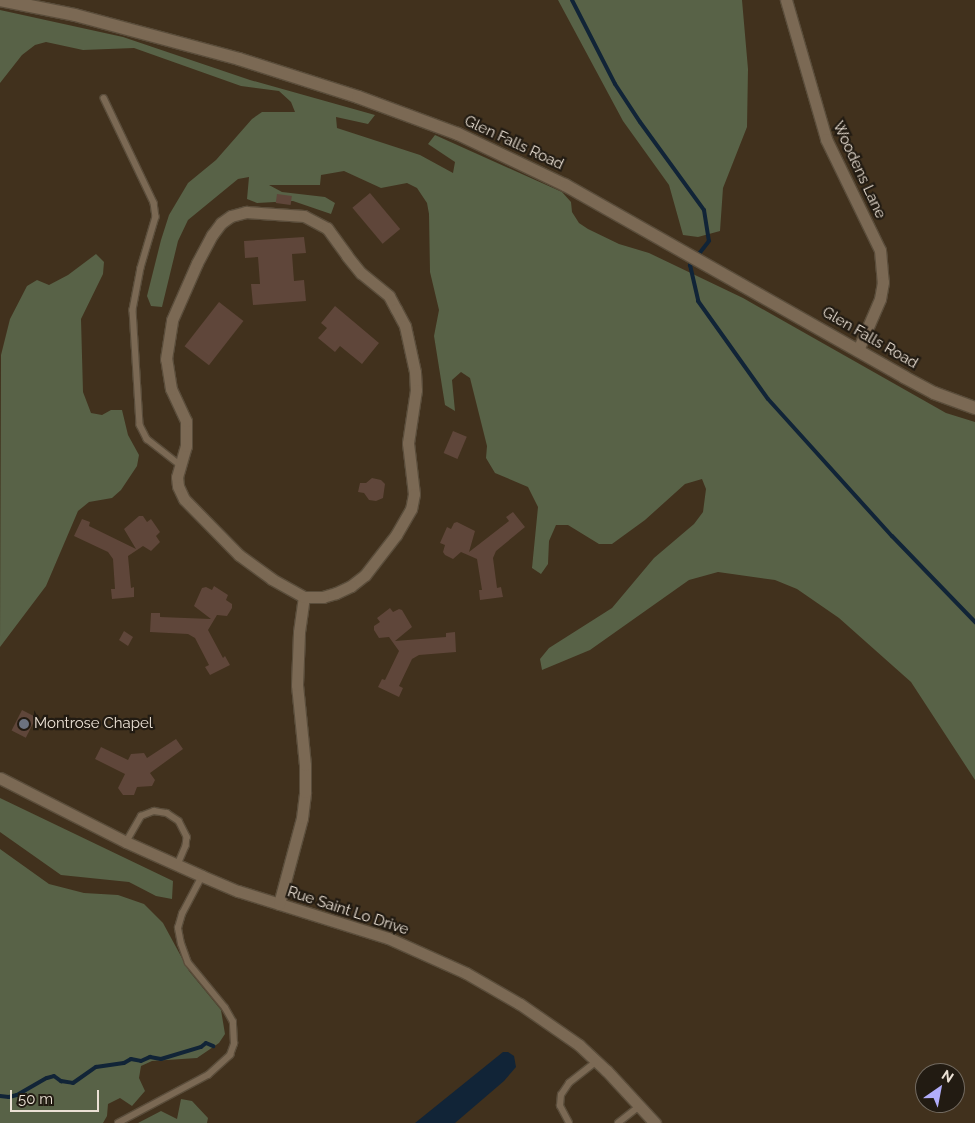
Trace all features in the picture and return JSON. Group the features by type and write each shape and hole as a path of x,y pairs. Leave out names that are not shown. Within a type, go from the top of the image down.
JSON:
{"street":[{"name":"Glen Falls Road","path":"0,0 75,14 239,59 417,118 488,146 531,167 688,253 934,393 975,408"},
{"name":"Woodens Lane","path":"786,0 826,139 880,250 883,282 880,299 858,350"},
{"path":"246,212 292,213 315,220 335,238 361,273 389,296 405,326 416,390 408,443 414,494 410,509 396,535 366,575 351,586 323,597 304,597 272,579 239,555 184,499 178,486 179,464 188,435 186,421 171,389 166,360 167,341 172,320 197,263 212,235 221,223 231,216 246,212"},
{"path":"280,904 302,818 305,792 305,765 297,685 299,632 304,597"},
{"name":"Rue Saint Lo Drive","path":"0,778 126,842 202,876 280,904 388,938 427,954 520,1004 554,1025 597,1061 654,1123"}],"lane":[{"path":"104,98 154,203 156,217 141,268 133,310 140,425 147,439 179,464"},
{"path":"126,842 141,816 154,811 167,813 179,821 187,837 186,846 178,865"},
{"path":"118,1123 208,1075 230,1055 234,1044 233,1022 225,1008 188,963 181,944 178,928 182,914 202,876"},
{"path":"569,1123 560,1106 561,1095 569,1083 597,1061"},
{"path":"619,1123 640,1106"}],"green space":[{"path":"558,0 742,0 748,69 747,127 723,188 720,231 698,237 683,235 669,185 623,121"},
{"path":"0,10 123,37 250,80 375,115 368,124 336,117 337,128 420,155 453,173 455,162 428,144 435,135 562,192 571,202 572,212 579,223 588,229 619,244 649,253 743,298 946,413 975,422 975,780 911,682 839,618 797,589 775,580 718,572 689,580 590,650 542,670 540,659 549,648 612,608 654,558 694,524 703,512 706,489 702,479 685,484 645,520 612,544 599,544 568,525 556,525 549,541 548,564 541,574 532,568 538,507 528,487 495,473 486,458 487,446 470,378 461,372 452,380 455,411 445,405 434,336 439,310 430,272 429,214 427,203 417,188 407,183 381,188 344,171 321,175 320,185 269,185 282,192 325,197 335,203 331,214 293,201 257,203 247,199 249,177 238,179 188,220 178,241 162,307 151,306 147,296 161,240 169,215 188,183 216,160 252,119 262,112 295,112 291,102 279,91 241,86 134,48 83,50 46,42 35,45 22,55 0,83"},
{"path":"96,254 104,262 103,274 81,319 83,392 91,413 102,415 111,410 122,410 128,435 139,455 137,466 121,490 112,498 89,502 78,511 46,586 0,647 1,355 10,319 27,286 37,280 49,285 68,275"},
{"path":"0,798 173,881 172,899 156,896 129,882 61,875 0,832"},
{"path":"0,849 49,884 84,893 118,895 144,904 163,923 189,971 221,1010 225,1034 219,1043 197,1058 152,1061 141,1066 139,1078 145,1091 132,1106 120,1098 108,1104 107,1116 103,1123 0,1123"},
{"path":"181,1099 192,1101 208,1118 207,1123 138,1123 161,1111 177,1119"}],"water":[{"path":"503,1052 508,1052 514,1056 516,1067 504,1081 455,1123 415,1123"}],"building":[{"path":"370,193 400,229 383,244 352,208"},
{"path":"277,194 292,196 291,205 276,203"},
{"path":"304,237 306,253 292,254 294,281 304,280 306,301 253,305 251,284 260,284 258,257 245,258 244,241"},
{"path":"219,302 243,321 209,365 185,346"},
{"path":"335,306 379,343 362,364 340,346 335,352 318,338 327,328 321,323"},
{"path":"453,431 467,437 457,459 444,453"},
{"path":"372,478 381,480 385,484 383,498 376,501 369,500 364,493 358,492 360,483 366,483"},
{"path":"513,512 525,527 496,551 493,558 497,588 501,587 503,597 480,600 479,590 482,590 477,559 461,552 453,559 445,555 443,552 445,545 440,543 447,527 451,529 454,523 457,522 475,531 469,552 509,521 506,517"},
{"path":"139,516 143,516 147,522 151,519 160,532 156,536 160,542 151,551 143,546 128,556 131,588 134,587 134,597 112,599 111,589 115,589 113,559 108,552 74,536 82,519 90,522 89,526 136,549 124,529"},
{"path":"214,586 228,595 226,600 232,604 232,608 227,616 217,615 208,630 223,658 225,656 230,665 210,675 205,667 209,665 195,638 188,634 150,632 151,613 160,613 160,617 211,619 194,606 202,588 206,587 212,590"},
{"path":"390,608 393,612 399,609 402,610 412,627 395,641 446,637 446,633 455,632 456,652 419,655 412,659 399,686 403,688 399,697 378,687 382,679 385,680 399,651 389,637 379,638 374,630 374,626 380,622 377,618"},
{"path":"124,631 133,637 128,646 119,640"},
{"name":"Montrose Chapel","path":"22,710 36,717 26,738 12,730"},
{"path":"176,739 183,749 150,773 155,780 152,786 137,787 134,795 123,795 118,788 125,774 95,759 101,747 128,760 131,754 144,753 147,758"}],"waterway":[{"path":"572,0 615,84 640,122 704,210 709,241 690,265 698,301 768,399 892,536 975,622"},
{"path":"0,1096 9,1097 17,1095 54,1076 61,1081 73,1083 96,1067 124,1063 131,1059 141,1061 150,1057 161,1059 201,1047 206,1043 213,1046"}],"place":[{"name":"Montrose Chapel","path":"24,724"}]}
